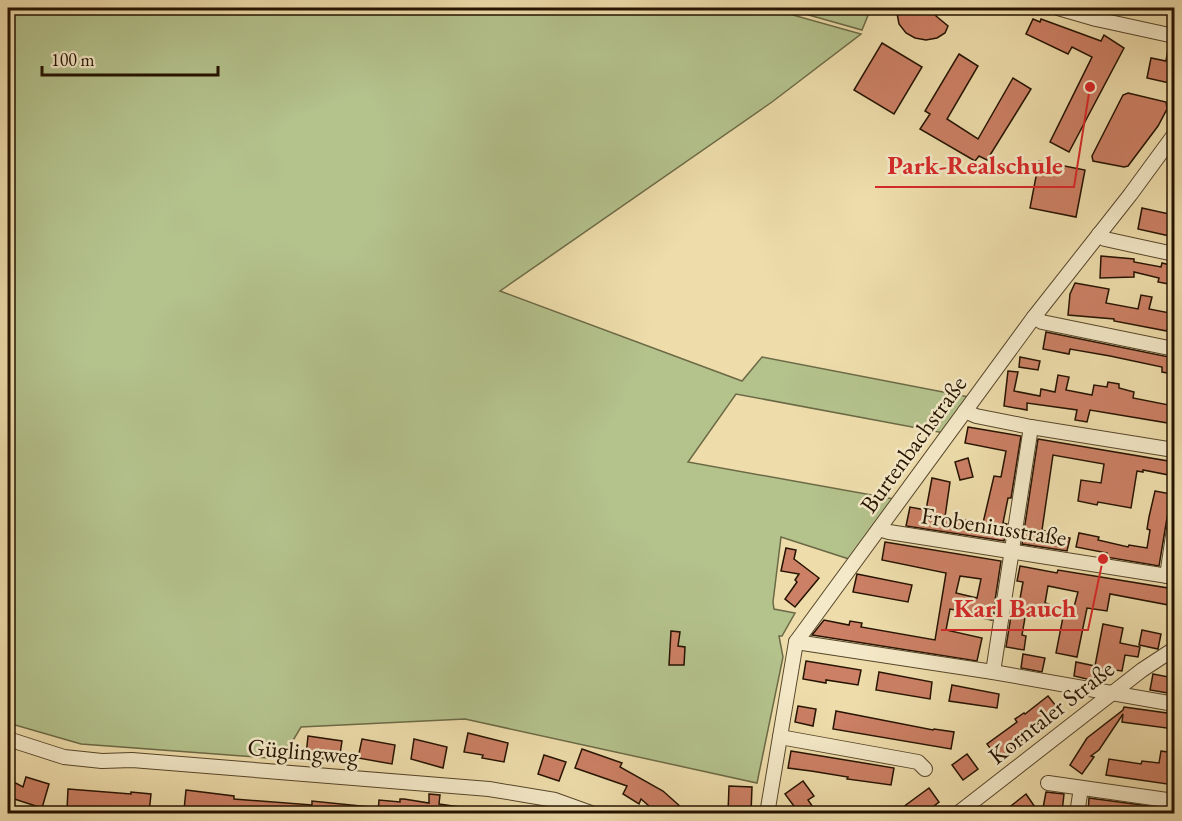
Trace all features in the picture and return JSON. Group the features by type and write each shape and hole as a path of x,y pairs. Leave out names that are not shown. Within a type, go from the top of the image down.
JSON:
{"street":[{"path":"1058,8 1174,36"},
{"name":"Burtenbachstraße","path":"767,813 796,642 1034,317 1174,135"},
{"path":"1099,234 1106,239 1174,254"},
{"path":"1034,317 1042,321 1174,349"},
{"path":"965,411 976,416 1031,427 1174,450"},
{"path":"993,672 1031,427"},
{"name":"Frobeniusstraße","path":"879,529 1171,577"},
{"path":"1171,577 1174,529"},
{"path":"796,642 993,672 1174,704"},
{"name":"Korntaler Straße","path":"957,813 1142,670 1174,649"},
{"path":"780,737 918,762 925,769"},
{"name":"Güglingweg","path":"8,739 64,757 102,761 132,760 489,789 553,807 594,813"},
{"path":"1048,783 1171,805"},
{"path":"1077,813 1081,788"}],"green space":[{"path":"8,8 768,8 861,34 772,102 500,291 742,381 762,357 969,397 944,433 736,394 688,462 894,499 849,559 781,537 774,609 795,613 782,636 779,636 783,657 757,783 465,719 301,727 282,759 81,744 8,723"},
{"path":"784,8 871,8 862,30"}],"building":[{"path":"896,8 932,8 932,12 936,12 936,16 948,26 945,33 937,38 926,40 915,38 906,33 899,24"},
{"path":"1033,19 1040,22 1041,19 1101,41 1104,35 1124,48 1069,152 1050,142 1092,57 1072,47 1068,54 1026,34"},
{"path":"882,43 922,67 894,114 854,90"},
{"path":"1169,44 1174,45 1174,84 1147,78 1151,58 1166,61"},
{"path":"959,54 978,66 947,119 978,139 1013,78 1031,89 987,160 979,156 975,161 920,129 930,114 925,111"},
{"path":"1128,93 1166,102 1167,109 1158,126 1128,166 1093,161 1092,156 1123,95"},
{"path":"1039,161 1085,170 1076,217 1030,208"},
{"path":"1142,208 1174,215 1174,237 1138,229"},
{"path":"1101,256 1134,259 1134,262 1161,267 1162,263 1174,266 1174,285 1158,282 1159,278 1134,272 1134,277 1100,278"},
{"path":"1075,283 1109,289 1106,303 1138,309 1141,295 1152,297 1149,309 1170,313 1167,331 1114,321 1114,319 1068,315 1070,294"},
{"path":"1046,332 1174,358 1174,374 1162,372 1162,367 1110,356 1070,349 1069,354 1043,349"},
{"path":"1020,357 1040,361 1038,370 1019,367"},
{"path":"1008,371 1018,372 1014,391 1040,396 1041,389 1055,392 1058,375 1069,377 1066,390 1092,395 1094,385 1107,387 1108,382 1119,384 1119,388 1134,392 1133,398 1174,406 1174,424 1090,410 1087,422 1075,420 1077,410 1027,403 1027,410 1004,406"},
{"path":"968,427 1021,436 1011,498 1008,498 1003,523 1007,524 1004,541 906,526 910,507 926,510 932,478 950,482 945,517 983,523 994,476 1001,477 1006,451 965,443"},
{"path":"1038,439 1174,462 1174,476 1137,471 1131,508 1098,502 1097,505 1078,501 1081,480 1101,483 1104,464 1053,455 1042,530 1045,534 1070,538 1067,551 1022,544"},
{"path":"968,458 973,477 960,480 955,462"},
{"path":"1155,491 1171,494 1159,566 1106,557 1107,553 1076,547 1079,533 1128,547 1129,545 1147,548 1150,530 1147,529"},
{"path":"885,542 1001,561 992,620 972,616 973,613 950,609 946,630 982,638 977,661 812,635 824,620 849,625 850,621 862,623 861,627 935,640 946,573 882,560","holes":["960,576 981,579 977,598 956,593"]},
{"path":"786,548 796,550 794,559 819,578 795,607 785,599 797,582 795,580 799,574 781,571"},
{"path":"1020,566 1174,589 1174,606 1110,594 1107,611 1087,608 1077,657 1056,653 1063,617 1071,618 1078,592 1048,586 1045,603 1049,604 1046,615 1018,610 1023,582 1017,581"},
{"path":"857,574 912,585 908,602 853,592"},
{"path":"1012,610 1026,612 1022,635 1026,636 1024,650 1006,647"},
{"path":"1103,624 1123,628 1120,643 1140,647 1138,657 1125,655 1122,671 1107,669 1104,683 1074,676 1076,662 1095,666"},
{"path":"1142,630 1161,634 1158,649 1139,645"},
{"path":"671,631 680,632 678,646 685,647 684,665 669,665"},
{"path":"1023,654 1045,658 1042,672 1021,668"},
{"path":"806,661 861,670 858,685 803,679"},
{"path":"879,672 932,682 930,699 876,690"},
{"path":"1153,674 1174,678 1174,694 1150,690"},
{"path":"952,685 999,694 997,708 949,701"},
{"path":"1048,696 1060,711 998,759 987,744 1017,722 1015,719"},
{"path":"798,706 816,709 813,726 795,722"},
{"path":"1124,707 1174,714 1174,729 1122,722 1123,714 1099,750 1091,756 1094,757 1082,774 1070,765 1087,738"},
{"path":"836,711 954,732 951,749 833,729"},
{"path":"468,733 508,743 504,762 464,752"},
{"path":"308,736 342,741 339,761 306,756"},
{"path":"362,739 395,745 392,764 358,758"},
{"path":"414,739 447,747 443,768 411,759"},
{"path":"582,749 622,763 620,767 663,791 682,808 677,813 657,813 641,799 639,804 623,794 627,786 575,768"},
{"path":"791,751 894,768 891,785 788,768"},
{"path":"1161,751 1174,753 1172,769 1174,770 1174,785 1106,775 1109,759 1141,764 1142,761 1159,763"},
{"path":"967,754 978,769 963,780 952,765"},
{"path":"544,755 566,762 559,781 538,774"},
{"path":"26,777 49,784 42,808 8,797 8,779 23,787"},
{"path":"803,781 814,796 808,800 817,813 799,813 785,794"},
{"path":"729,786 752,787 751,813 728,813"},
{"path":"929,788 939,802 925,813 895,813"},
{"path":"68,789 151,794 149,813 67,810"},
{"path":"186,790 234,796 234,799 312,805 312,801 370,807 370,813 220,813 184,810"},
{"path":"1046,792 1064,794 1062,812 1043,808"},
{"path":"429,794 440,795 439,804 466,808 466,813 378,813 379,800 400,802 400,799 404,799 429,803"},
{"path":"1026,794 1037,810 1032,813 1002,813"},
{"path":"1089,798 1156,807 1155,813 1088,813"}],"place":[{"name":"Park-Realschule","path":"1090,87"},
{"name":"Karl Bauch","path":"1103,559"}]}
